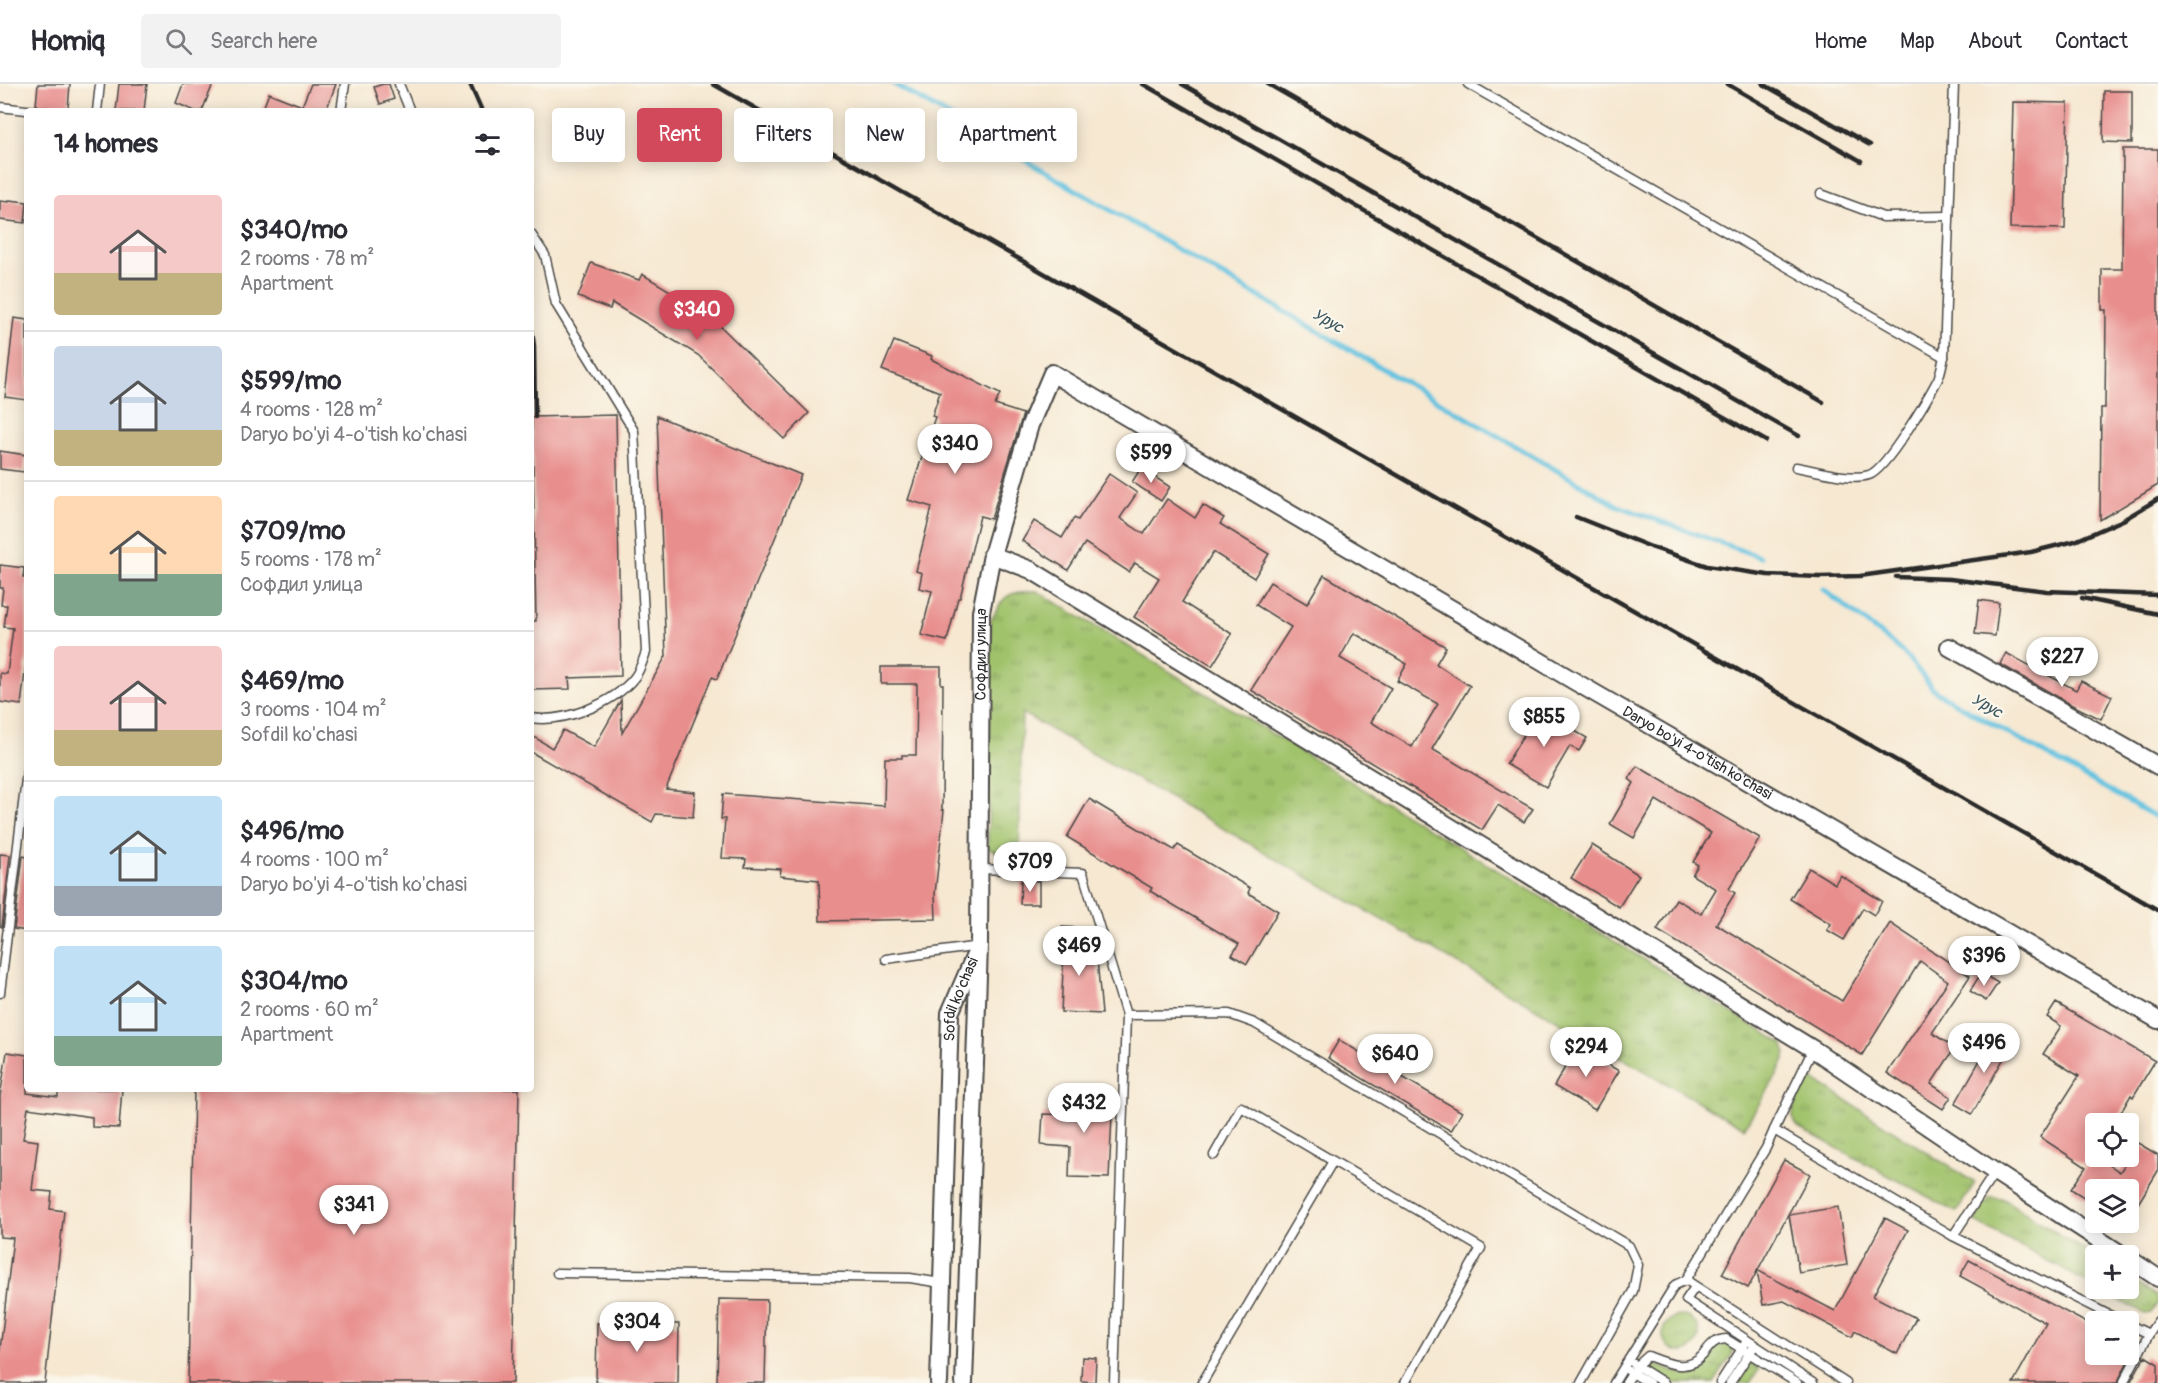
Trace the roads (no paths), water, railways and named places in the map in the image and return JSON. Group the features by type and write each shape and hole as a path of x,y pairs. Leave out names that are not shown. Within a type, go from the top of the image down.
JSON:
{"street":[{"name":"Софдил улица","path":"979,946 981,612 993,555 1030,425 1052,373"},
{"name":"Daryo bo'yi 4-o'tish ko'chasi","path":"1052,373 1574,681 2158,1020"},
{"path":"993,555 1030,570 1814,1049 2107,1245"},
{"path":"1949,647 2158,766"},
{"name":"Sofdil ko'chasi","path":"939,1383 950,1013 979,946"},
{"name":"Sofdil ko'chasi","path":"964,1383 979,946"},
{"path":"2139,1265 2158,1278"},
{"path":"941,1283 967,1284"}],"lane":[{"path":"97,108 100,84"},
{"path":"341,108 345,84"},
{"path":"399,84 409,108"},
{"path":"1467,84 1944,357"},
{"path":"1796,467 1855,477 1869,476 1879,470 1890,457 1939,377 1944,357 1952,85"},
{"path":"0,106 24,109"},
{"path":"1821,194 1883,217 1949,216"},
{"path":"534,238 545,255 556,304 633,431 646,652 636,677 618,694 582,711 546,720 534,718"},
{"path":"0,993 24,796"},
{"path":"981,869 1083,873 1126,1015 1114,1383"},
{"path":"886,959 979,946"},
{"path":"1126,1015 1229,1014 1254,1023 1629,1246 1638,1265 1633,1291 1581,1383"},
{"path":"1614,1383 1675,1285 1686,1280 1766,1148 1814,1049"},
{"path":"1214,1155 1241,1107 1482,1248 1405,1383"},
{"path":"1774,1130 1953,1236 2101,1311"},
{"path":"1202,1383 1333,1161"},
{"path":"1953,1236 1995,1172"},
{"path":"557,1273 910,1278 941,1283"},
{"path":"1686,1280 1846,1383"},
{"path":"1695,1287 1686,1300 1797,1383"},
{"path":"2123,1383 2148,1334 2158,1321"},
{"path":"2139,1330 2148,1334"},
{"path":"1626,1383 1635,1369 1648,1356 1674,1366 1694,1363 1716,1340 1726,1339 1749,1347 1813,1383"},
{"path":"1720,1383 1749,1347"},
{"path":"1730,1383 1749,1347"},
{"path":"1626,1364 1664,1383"},
{"path":"1635,1369 1649,1383"}],"waterway":[{"name":"Урус","path":"894,84 1618,506 1760,557"},
{"name":"Урус","path":"1823,589 1902,651 1936,692 2158,818"}],"railway":[{"path":"470,84 481,108"},
{"path":"713,84 2158,910"},
{"path":"1143,84 1766,441"},
{"path":"1182,84 1799,436"},
{"path":"1268,84 1823,402"},
{"path":"1727,84 1861,161"},
{"path":"1763,84 1870,145"},
{"path":"534,346 535,417"},
{"path":"1576,517 1651,547 1707,566 1768,575 1860,576 2031,552 2075,541 2123,520 2158,499"},
{"path":"1896,577 1950,579 2047,591 2158,595"},
{"path":"2082,598 2158,614"}]}
